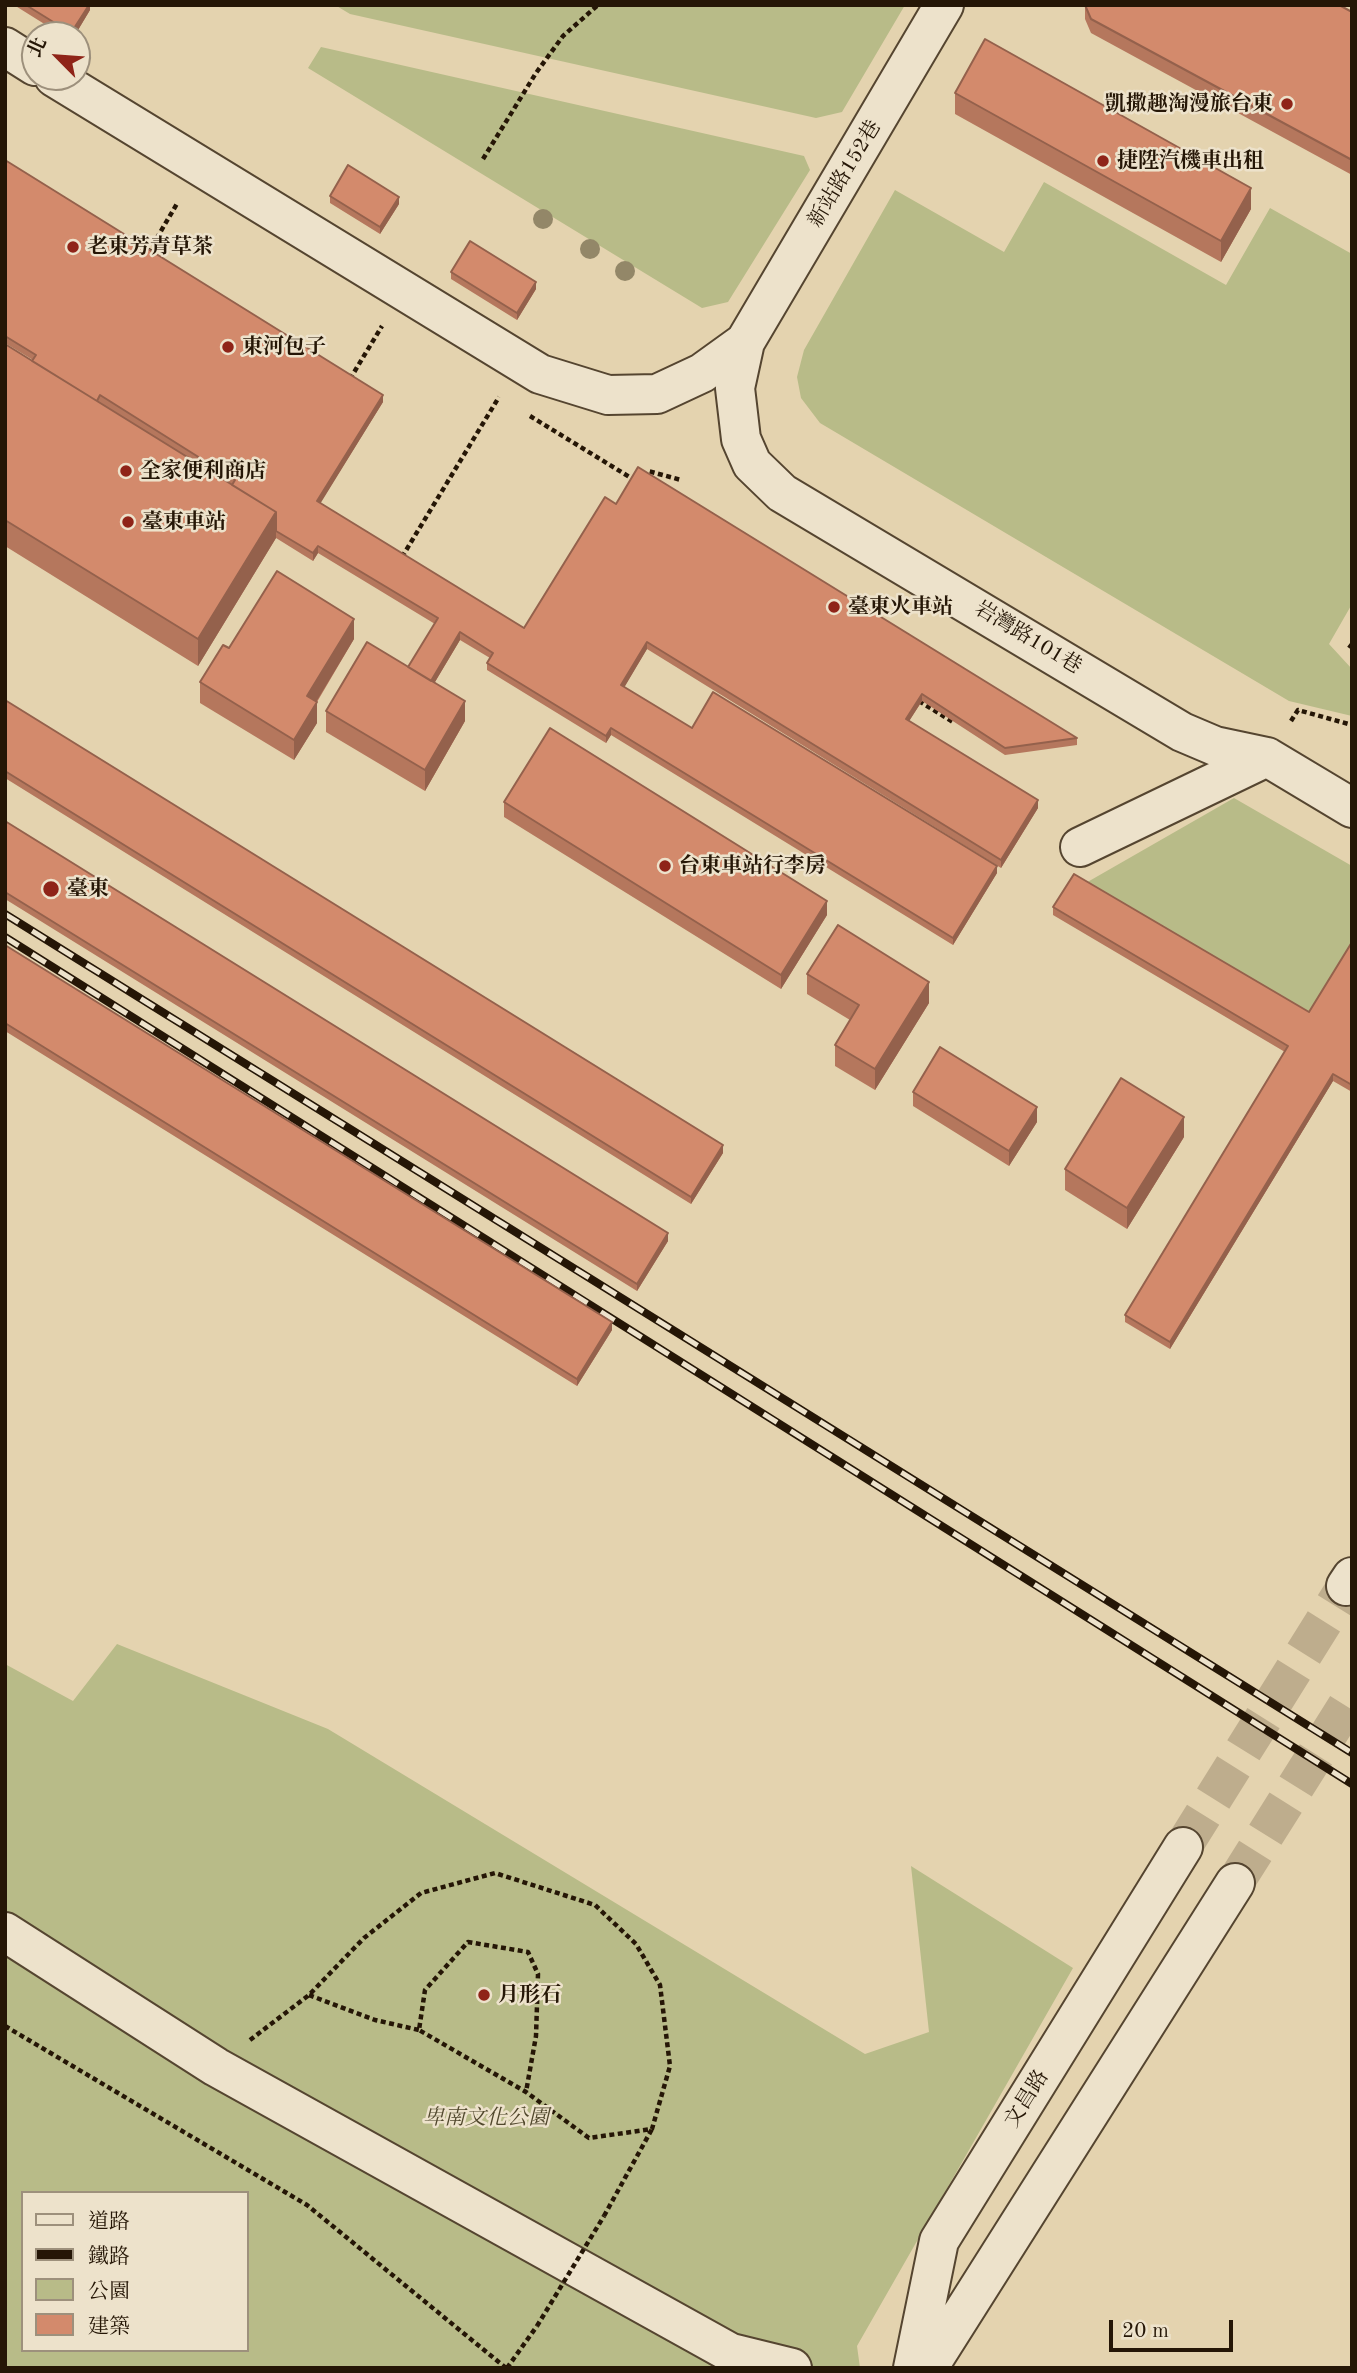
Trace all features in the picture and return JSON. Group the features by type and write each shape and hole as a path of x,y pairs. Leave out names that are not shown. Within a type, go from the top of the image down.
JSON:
{"street":[{"name":"新站路152巷","path":"745,342 944,5"},
{"path":"5,47 21,57"},
{"path":"77,91 540,374 608,395 657,394 702,373 745,342"},
{"name":"岩灣路101巷","path":"745,342 735,388 741,439 752,464 782,493 1182,732 1215,746 1267,757 1352,808"},
{"path":"1080,847 1267,757"},
{"name":"文昌路","path":"913,2368 939,2241 1184,1847"},
{"path":"928,2368 1235,1883"},
{"path":"5,1933 216,2067 731,2353 792,2368"}],"path":[{"path":"483,159 536,73 563,36 598,5"},
{"path":"142,262 178,202"},
{"path":"346,386 382,326"},
{"path":"398,564 499,397"},
{"path":"640,483 648,471 681,480"},
{"path":"1352,643 1349,648 1352,652"},
{"path":"917,699 964,729"},
{"path":"1291,721 1298,710 1352,725"},
{"path":"5,2026 307,2205 507,2368 537,2326 604,2216 652,2129 670,2066 660,1985 636,1944 595,1905 495,1873 421,1893 364,1938 309,1994 216,2067"},
{"path":"419,2030 425,1990 468,1942 528,1952 538,1975 536,2036 526,2092"},
{"path":"309,1994 375,2020 419,2030 526,2092 589,2138 652,2129"}],"green space":[{"path":"335,5 905,5 842,112 816,118 350,14"},
{"path":"321,47 804,156 810,170 728,302 702,308 308,68"},
{"path":"1044,182 1226,285 1270,208 1352,254 1352,604 1329,644 1352,669 1352,716 1289,701 820,423 801,398 797,377 804,350 895,190 1004,252"},
{"path":"1234,798 1352,866 1352,946 1309,1015 1084,884"},
{"name":"卑南文化公園","path":"117,1644 328,1729 865,2054 929,2032 911,1866 1073,1968 857,2346 860,2368 5,2368 5,1664 73,1701"}],"building":[{"path":"26,5 89,5 79,21 52,21"},
{"name":"凱撒趣淘漫旅台東","path":"1085,5 1339,5 1352,12 1352,160 1091,19"},
{"name":"捷陞汽機車出租","path":"985,39 1251,188 1221,241 955,93"},
{"path":"5,160 383,395 317,501 524,628 605,497 616,504 638,467 1077,738 1005,748 922,694 906,719 1038,800 1001,860 647,642 621,685 692,728 713,692 997,866 953,938 611,728 606,736 487,663 493,653 460,632 431,681 408,667 438,618 318,546 313,553 276,531 276,512 232,485 235,480 100,395 97,401 32,361 36,355 5,336"},
{"path":"348,165 399,197 380,227 330,196"},
{"path":"470,241 536,282 517,313 451,272"},
{"name":"臺東車站","path":"5,344 276,512 198,639 5,520"},
{"path":"277,571 354,619 307,696 317,702 294,740 200,682 223,645 229,648"},
{"path":"367,642 465,701 425,770 326,711"},
{"path":"5,700 723,1145 691,1197 5,771"},
{"name":"台東車站行李房","path":"550,728 827,901 781,975 504,802"},
{"path":"5,821 668,1233 637,1284 5,892"},
{"path":"1074,874 1309,1012 1352,942 1352,1085 1333,1074 1170,1342 1125,1315 1288,1046 1053,907"},
{"path":"838,925 929,982 875,1069 835,1045 859,1005 807,974"},
{"path":"5,945 612,1322 577,1379 5,1023"},
{"path":"940,1047 1037,1107 1009,1151 913,1092"},
{"path":"1121,1078 1184,1117 1127,1208 1065,1169"}],"tunnel":[{"path":"1183,1847 1346,1586"},
{"path":"1235,1883 1352,1697"}],"railway":[{"path":"5,914 1352,1753"},
{"path":"5,937 1352,1784"}],"place":[{"name":"凱撒趣淘漫旅台東","path":"1287,104"},
{"name":"捷陞汽機車出租","path":"1103,161"},
{"name":"老東芳青草茶","path":"73,247"},
{"name":"東河包子","path":"228,347"},
{"name":"全家便利商店","path":"126,471"},
{"name":"臺東車站","path":"128,522"},
{"name":"臺東火車站","path":"834,607"},
{"name":"台東車站行李房","path":"665,866"},
{"name":"臺東","path":"51,889"},
{"name":"月形石","path":"484,1995"}]}
